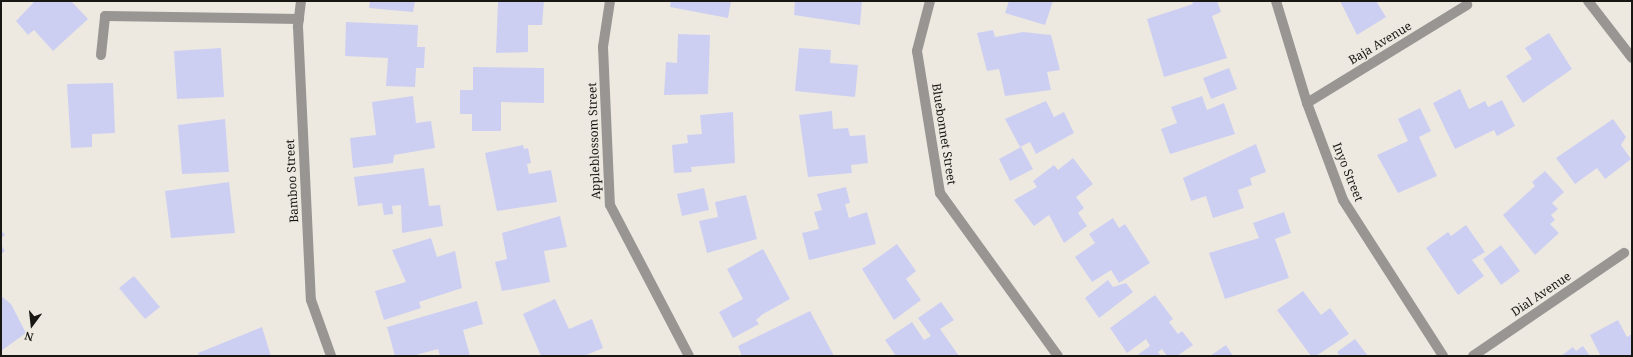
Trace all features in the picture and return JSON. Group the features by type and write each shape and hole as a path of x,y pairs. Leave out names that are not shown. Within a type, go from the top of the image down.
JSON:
{"street":[{"name":"Bamboo Street","path":"301,1 299,20 311,300 331,356"},
{"name":"Appleblossom Street","path":"610,1 603,48 610,205 689,356"},
{"name":"Bluebonnet Street","path":"930,1 917,51 940,193 1058,356"},
{"name":"Inyo Street","path":"1276,1 1307,103 1343,200 1443,356"},
{"path":"1588,1 1632,58"},
{"name":"Baja Avenue","path":"1307,103 1467,5"},
{"path":"100,55 105,16 299,20"},
{"name":"Dial Avenue","path":"1473,356 1624,253"}],"building":[{"path":"35,1 71,1 88,19 53,51 34,30 28,35 16,21"},
{"path":"370,1 415,1 413,12 369,8"},
{"path":"473,1 544,1 542,25 528,25 528,52 496,53 498,2"},
{"path":"671,1 731,1 728,18 670,7"},
{"path":"795,1 862,1 860,25 794,15"},
{"path":"1009,1 1053,1 1045,25 1005,13"},
{"path":"1192,1 1217,1 1221,12 1212,16 1227,58 1164,77 1147,19 1193,4"},
{"path":"1340,1 1376,1 1386,17 1357,35"},
{"path":"346,22 418,25 417,47 425,47 424,68 416,68 415,87 386,86 388,58 345,56"},
{"path":"993,30 995,37 1023,32 1051,35 1060,70 1047,72 1051,90 1005,96 999,69 987,71 977,33"},
{"path":"1549,33 1572,69 1523,103 1506,76 1532,59 1525,48"},
{"path":"678,34 710,35 708,94 664,95 666,62 677,63"},
{"path":"221,48 224,97 177,99 174,51"},
{"path":"799,48 831,50 830,63 858,65 855,97 795,91"},
{"path":"473,67 544,68 544,103 501,102 501,131 472,131 472,114 460,114 460,90 473,90"},
{"path":"1229,68 1237,89 1211,99 1203,78"},
{"path":"113,83 115,133 92,134 92,147 71,148 67,84"},
{"path":"1460,89 1469,109 1485,101 1488,107 1502,100 1515,126 1497,136 1494,130 1455,149 1433,103"},
{"path":"413,96 416,123 431,121 435,148 394,155 393,163 353,168 350,138 376,135 372,102"},
{"path":"1202,96 1207,110 1224,103 1235,134 1170,154 1161,129 1177,123 1171,107"},
{"path":"1046,101 1054,117 1064,112 1074,133 1036,154 1030,142 1020,147 1005,119"},
{"path":"1420,108 1431,131 1419,137 1437,176 1398,193 1377,155 1408,141 1398,119"},
{"path":"832,111 833,129 848,128 850,136 865,135 868,163 851,165 852,173 808,177 799,115"},
{"path":"733,112 735,163 691,167 692,172 674,173 672,145 688,143 687,135 702,134 700,115"},
{"path":"225,119 229,172 182,174 178,125"},
{"path":"1613,119 1626,137 1621,145 1631,159 1605,179 1597,168 1575,184 1556,158"},
{"path":"1256,144 1266,172 1250,178 1252,185 1238,190 1244,208 1213,218 1206,196 1191,201 1183,178"},
{"path":"523,145 524,149 528,148 531,163 527,164 529,174 551,170 557,202 497,211 485,153"},
{"path":"1021,147 1033,169 1010,181 999,159"},
{"path":"1073,158 1093,184 1076,197 1084,208 1078,213 1087,226 1064,243 1049,215 1034,226 1014,200 1037,187 1033,181 1054,165 1058,170"},
{"path":"424,168 429,206 440,205 443,226 402,233 401,205 392,206 393,214 384,215 382,203 358,206 354,177"},
{"path":"1545,171 1564,192 1552,203 1558,209 1551,215 1555,220 1550,224 1559,233 1535,255 1503,215 1535,186 1532,182"},
{"path":"229,182 235,233 171,238 165,191"},
{"path":"846,187 850,203 845,204 849,218 867,212 876,244 809,260 802,233 819,229 814,212 822,210 817,194"},
{"path":"704,188 709,210 682,216 677,194"},
{"path":"746,195 757,239 707,253 699,221 718,217 715,202"},
{"path":"1284,212 1291,233 1275,239 1289,278 1225,299 1209,253 1259,238 1253,223"},
{"path":"560,216 567,247 544,251 550,282 502,291 495,262 507,259 502,233"},
{"path":"1113,218 1119,228 1125,224 1150,263 1119,283 1111,270 1092,282 1075,257 1095,243 1089,234"},
{"path":"1466,225 1485,252 1472,260 1484,276 1458,295 1426,248 1448,232 1451,236"},
{"path":"1,230 5,235 1,238"},
{"path":"431,238 437,257 455,251 462,288 419,302 421,308 384,320 375,291 406,282 392,250"},
{"path":"897,244 916,271 906,279 921,300 894,320 862,269"},
{"path":"1,245 5,251 1,254"},
{"path":"1501,245 1520,271 1501,285 1483,259"},
{"path":"763,249 790,299 763,314 756,320 759,324 733,338 719,312 743,299 727,269"},
{"path":"134,276 160,307 145,319 119,288"},
{"path":"1108,280 1113,287 1126,283 1133,292 1099,318 1085,298"},
{"path":"1303,291 1321,315 1330,308 1349,334 1316,356 1311,356 1277,310"},
{"path":"1155,295 1173,319 1169,322 1178,334 1182,331 1193,345 1177,356 1167,356 1162,349 1158,352 1161,356 1136,356 1150,346 1146,339 1127,353 1110,328"},
{"path":"1,296 11,304 26,333 1,351"},
{"path":"555,299 569,329 592,319 603,348 584,356 541,356 523,314"},
{"path":"477,301 483,324 463,330 470,356 440,356 438,349 412,356 395,356 387,327"},
{"path":"941,302 954,320 940,329 959,356 896,356 885,340 912,322 924,340 931,336 918,318"},
{"path":"810,311 834,356 742,356 738,346"},
{"path":"1618,320 1627,337 1632,334 1632,356 1600,355 1590,335"},
{"path":"262,327 271,356 199,356 198,353"},
{"path":"1355,339 1368,356 1340,356 1337,352"},
{"path":"1226,345 1233,356 1210,356"},
{"path":"1583,346 1590,356 1561,356 1573,347 1576,351"}]}
